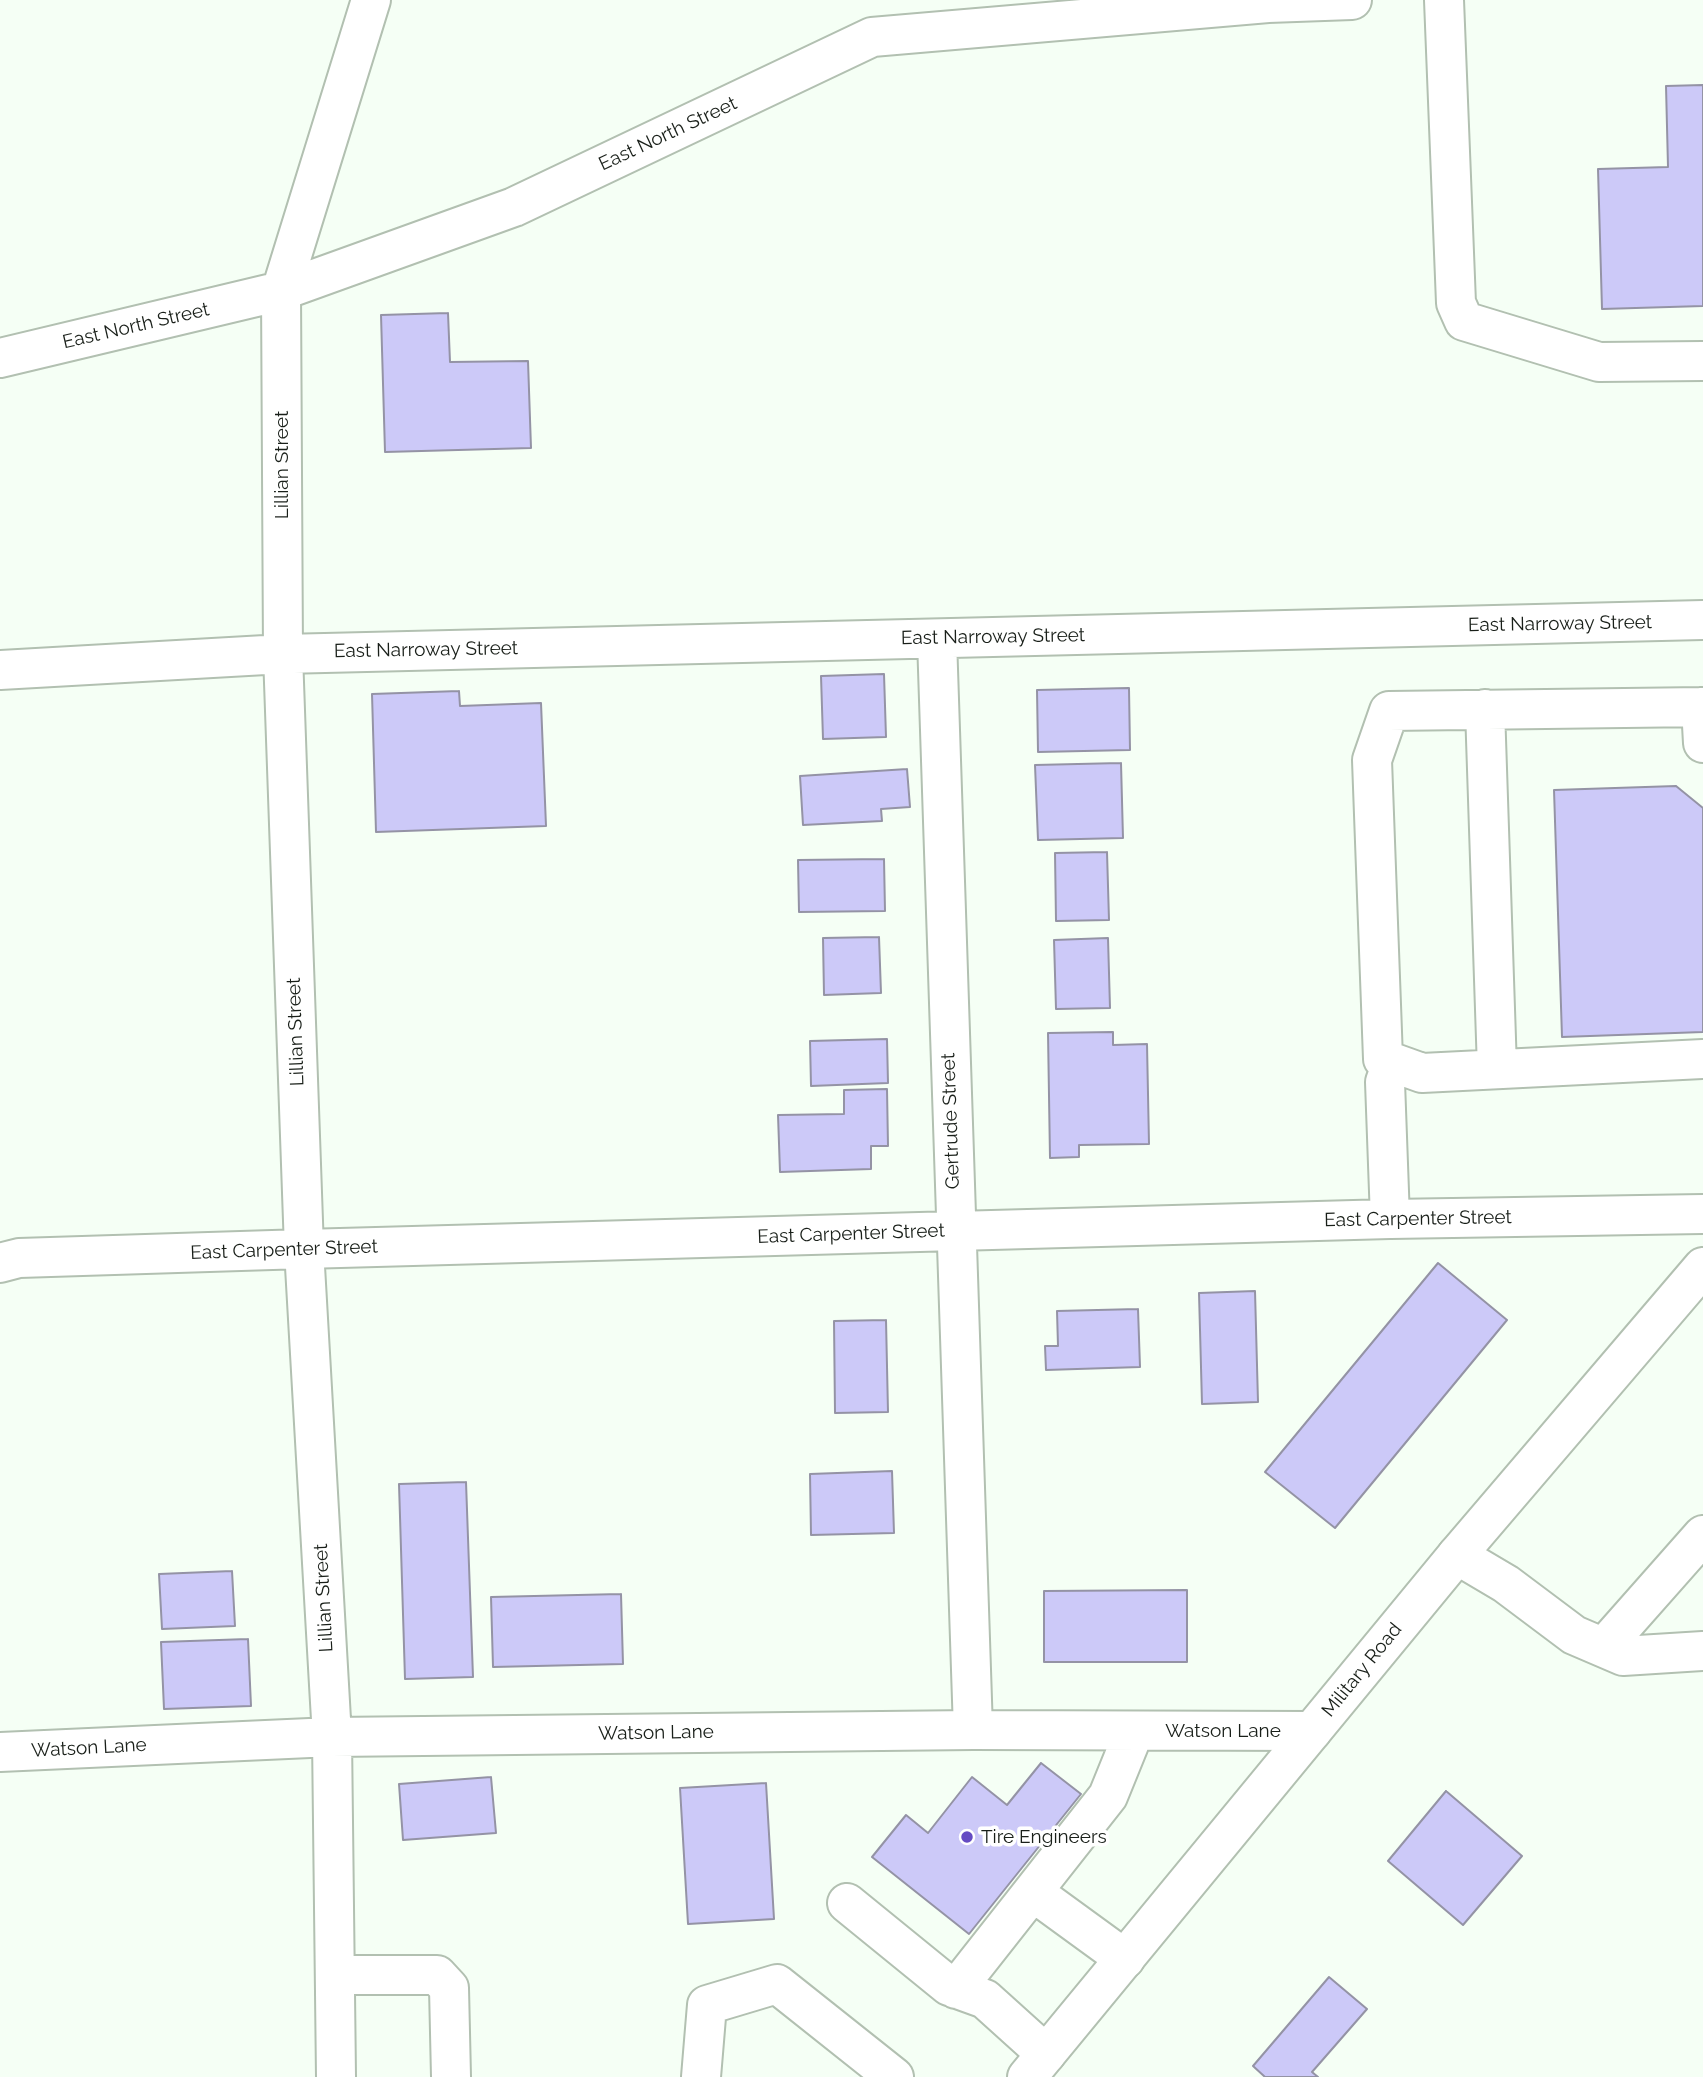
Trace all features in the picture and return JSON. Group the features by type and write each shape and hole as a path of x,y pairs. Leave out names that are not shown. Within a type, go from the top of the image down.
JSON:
{"street":[{"name":"Lillian Street","path":"336,2077 331,1737 304,1249 283,653 281,291 371,0"},
{"name":"East North Street","path":"0,358 281,291 514,207 872,37 1268,1 1352,0"},
{"path":"1444,0 1456,303 1464,321 1599,362 1703,361"},
{"name":"East Narroway Street","path":"0,670 283,653 1703,620"},
{"name":"Gertrude Street","path":"937,639 954,1231 973,1730"},
{"path":"1702,719 1485,709 1389,711 1372,760 1383,1059 1422,1073 1703,1059"},
{"path":"1485,709 1497,1069"},
{"path":"1390,1219 1385,1082 1392,1062"},
{"name":"East Carpenter Street","path":"0,1263 19,1258 304,1249 1390,1219 1703,1214"},
{"name":"Military Road","path":"1043,2068 1125,1959 1457,1555 1703,1267"},
{"path":"1604,1647 1703,1535"},
{"path":"1457,1555 1506,1584 1565,1629 1623,1656 1703,1651"},
{"name":"Watson Lane","path":"0,1752 331,1737 973,1730 1312,1731"},
{"path":"956,1989 1108,1796 1134,1732"},
{"path":"1033,1892 1125,1959"},
{"path":"847,1903 956,1989 985,2000 1043,2068"},
{"path":"335,1975 437,1975 449,1988 451,2077"},
{"path":"701,2077 707,2005 777,1984 894,2077"}],"building":[{"path":"1703,85 1703,306 1602,309 1598,169 1668,167 1666,86"},
{"path":"448,313 450,362 528,361 531,448 385,452 381,315"},
{"path":"884,674 886,737 823,739 821,676"},
{"path":"1129,688 1130,750 1038,752 1037,690"},
{"path":"459,691 460,706 541,703 546,826 376,832 372,694"},
{"path":"1121,763 1123,838 1038,840 1035,765"},
{"path":"907,769 910,807 881,809 882,821 803,825 800,776"},
{"path":"1676,786 1703,808 1703,1032 1562,1037 1554,790"},
{"path":"1107,852 1109,920 1056,921 1055,853"},
{"path":"884,859 885,911 799,912 798,860"},
{"path":"879,937 881,993 824,995 823,938"},
{"path":"1108,938 1110,1008 1056,1009 1054,940"},
{"path":"1113,1032 1113,1045 1147,1044 1149,1144 1079,1145 1079,1157 1050,1158 1048,1033"},
{"path":"887,1039 888,1083 811,1086 810,1041"},
{"path":"887,1089 888,1146 871,1146 871,1169 780,1172 778,1115 844,1114 844,1090"},
{"path":"1438,1263 1507,1320 1335,1528 1265,1472"},
{"path":"1255,1291 1258,1402 1202,1404 1199,1293"},
{"path":"1138,1309 1140,1367 1046,1370 1045,1346 1058,1346 1057,1311"},
{"path":"886,1320 888,1412 835,1413 834,1321"},
{"path":"892,1471 894,1533 811,1535 810,1474"},
{"path":"466,1482 473,1677 405,1679 399,1484"},
{"path":"232,1571 235,1626 162,1629 159,1574"},
{"path":"1187,1590 1187,1662 1044,1662 1044,1591"},
{"path":"621,1594 623,1664 493,1667 491,1597"},
{"path":"248,1639 251,1706 164,1709 161,1642"},
{"path":"1041,1763 1081,1794 969,1934 872,1857 906,1815 928,1833 972,1777 1007,1805"},
{"path":"491,1777 496,1833 403,1840 399,1784"},
{"path":"766,1783 774,1919 688,1924 680,1788"},
{"path":"1446,1791 1522,1856 1463,1925 1388,1861"},
{"path":"1329,1977 1367,2009 1312,2072 1318,2077 1265,2077 1253,2066"}],"place":[{"name":"Tire Engineers","path":"967,1837"}]}
